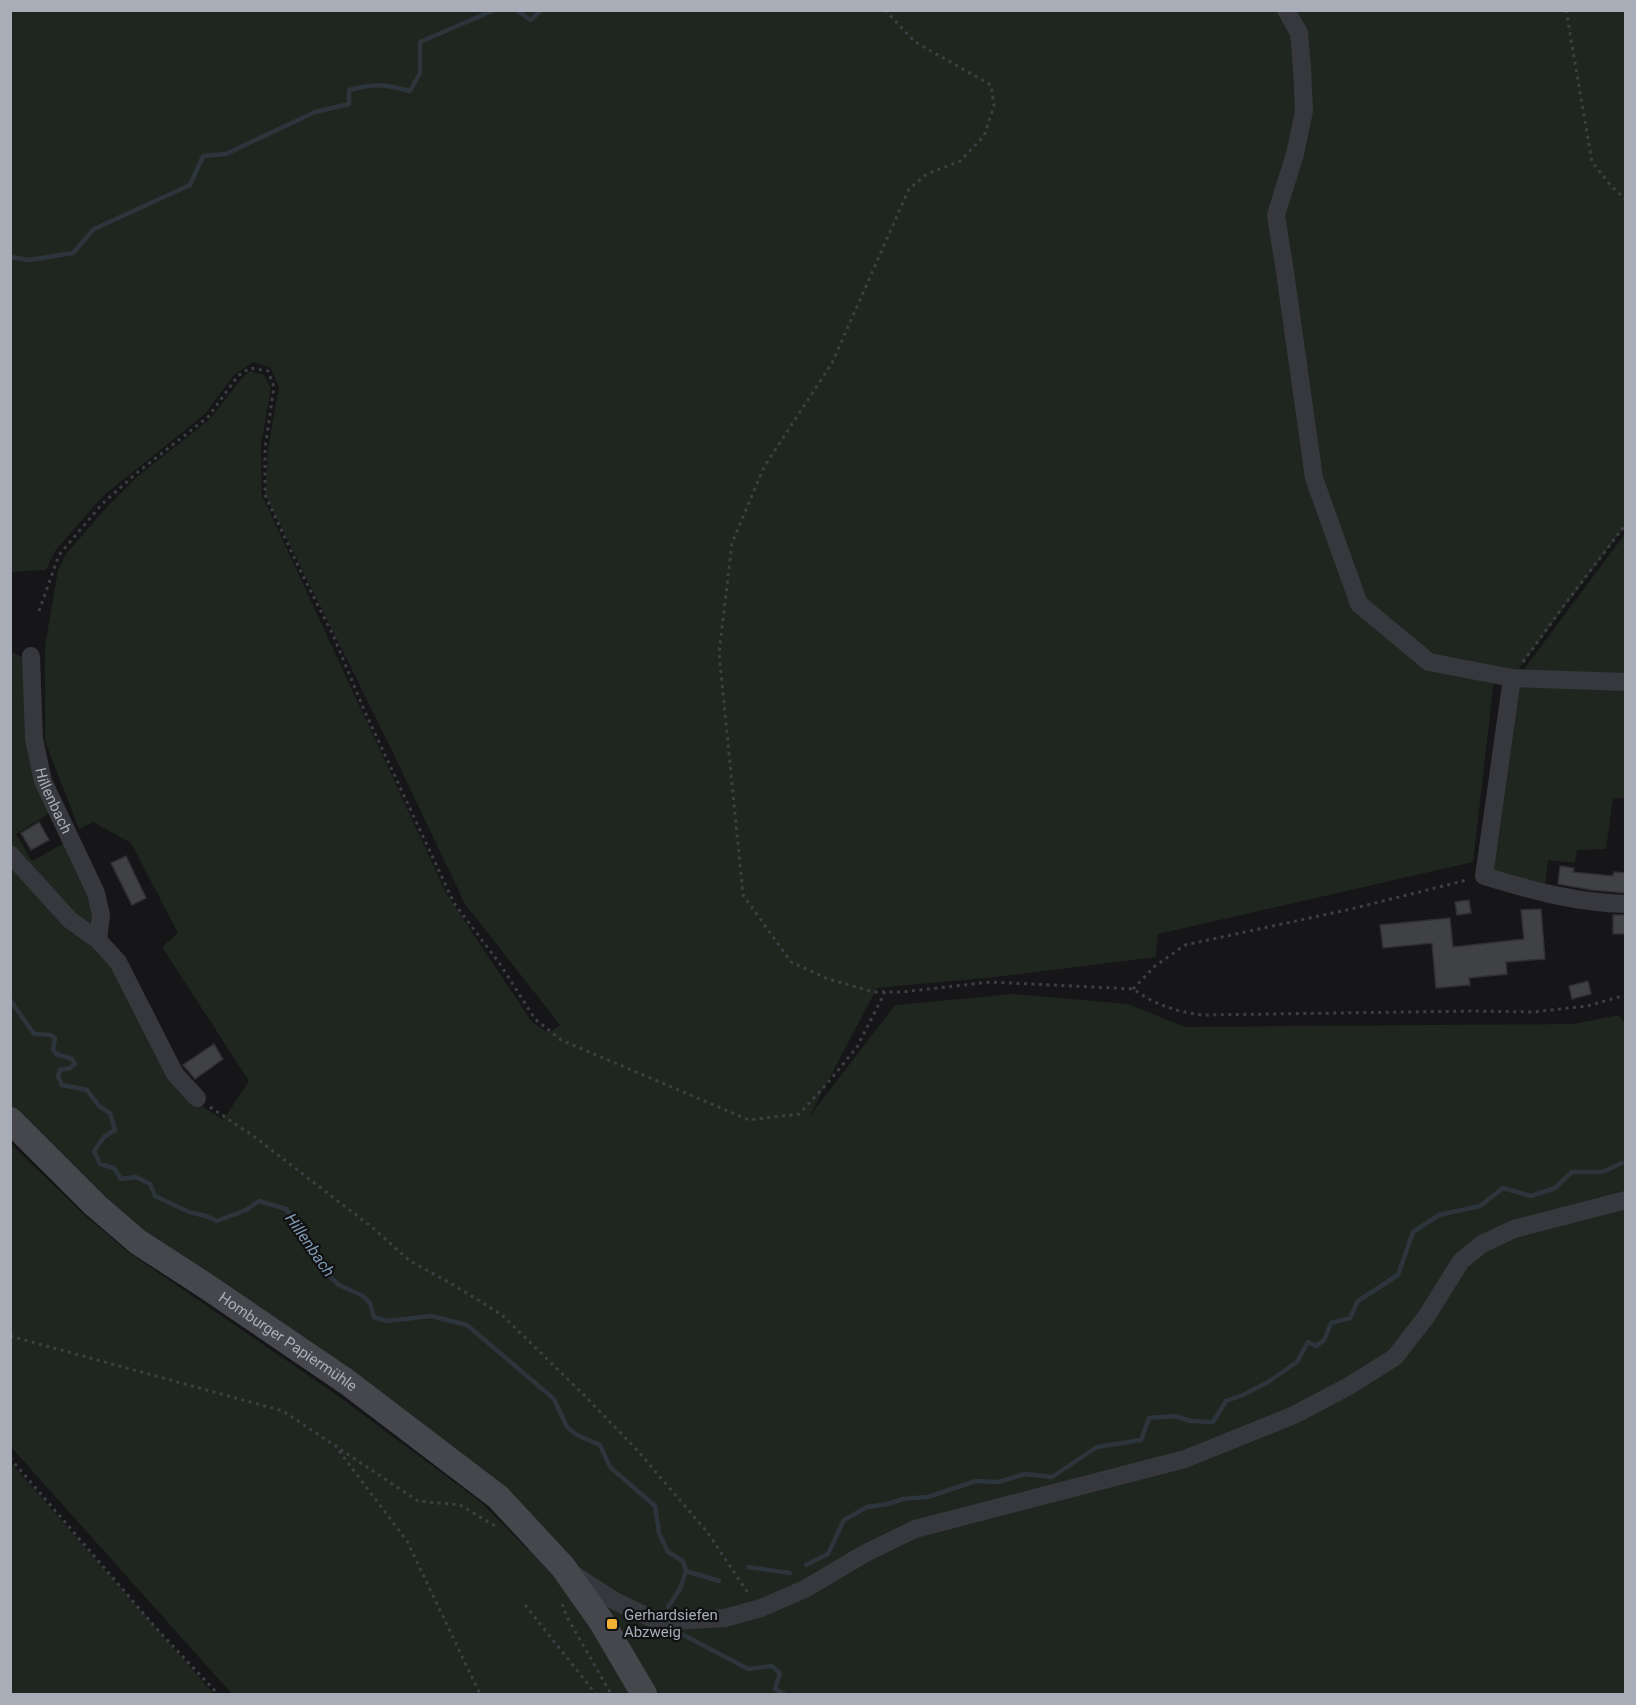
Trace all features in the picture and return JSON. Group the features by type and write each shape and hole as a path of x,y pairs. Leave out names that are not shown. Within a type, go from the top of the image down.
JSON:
{"main road":[{"name":"Homburger Papiermühle","path":"10,1120 95,1205 138,1242 347,1382 498,1497 563,1568 601,1621 644,1695"}],"street":[{"path":"1286,10 1299,33 1304,111 1295,154 1276,215 1314,477 1359,604 1428,662 1512,678 1626,682"},
{"name":"Hillenbach","path":"31,656 34,739 43,781 96,893 101,915 98,940"},
{"path":"1512,678 1484,876 1538,892 1603,903 1626,904"},
{"path":"10,854 70,920 98,940 118,962 175,1074 197,1098"},
{"path":"563,1568 615,1600 659,1622 725,1618 761,1608 804,1589 864,1554 915,1529 1185,1459 1294,1415 1349,1386 1395,1357 1425,1317 1461,1261 1482,1244 1514,1229 1626,1200"}],"path":[{"path":"885,10 915,42 991,85 994,106 984,136 960,161 927,174 909,189 832,363 764,467 732,543 719,653 743,895 791,962 828,979 874,992 902,992 991,982 1133,989 1149,1000 1178,1012 1202,1015 1533,1011 1587,1006 1626,995"},
{"path":"1566,10 1592,162 1626,200"},
{"path":"39,610 59,555 102,504 138,472 208,417 238,376 250,368 268,371 274,387 265,448 265,495 333,635 365,712 454,903 500,964 535,1019 561,1040 749,1120 799,1114 857,1047 885,992"},
{"path":"1512,678 1626,524"},
{"path":"1133,989 1155,966 1185,945 1340,912 1484,876"},
{"path":"197,1098 252,1135 373,1227 410,1261 502,1315 637,1450 708,1533 751,1598 761,1608"},
{"path":"10,1336 283,1411 418,1501 460,1505 496,1526"},
{"path":"336,1447 407,1541 480,1695"},
{"path":"10,1458 156,1628 218,1695"},
{"path":"560,1598 567,1617 611,1695"},
{"path":"525,1605 596,1695"}],"shaded area":[{"path":"11,11 1625,11 1625,526 1512,678 1494,680 1473,862 1158,934 1156,957 995,977 877,988 809,1117 895,1005 1013,994 1128,1004 1185,1027 1573,1024 1619,1015 1626,1026 1625,1694 232,1694 11,1447 11,1144 81,1212 128,1252 334,1393 481,1502 528,1550 542,1536 143,1239 11,1109 11,862 97,940 196,1102 223,1120 249,1081 162,947 178,933 131,843 93,822 79,829 45,741 45,646 58,570 66,554 106,508 139,475 209,420 250,371 264,375 271,388 261,445 262,495 447,895 532,1022 549,1033 560,1025 465,904 384,734 265,495 268,448 279,387 270,367 253,362 233,376 205,414 102,497 55,551 46,570 11,572"},
{"path":"1625,534 1625,677 1521,673"},
{"path":"11,652 27,659 53,811 16,834 32,861 66,842 96,914 91,929 11,848"},
{"path":"1517,685 1625,688 1625,798 1613,798 1606,849 1577,850 1575,863 1548,860 1545,886 1487,872"},
{"path":"11,1463 214,1694 11,1694"}],"building":[{"path":"39,822 49,840 31,850 21,833"},
{"path":"126,856 146,898 132,905 111,863"},
{"path":"1560,866 1574,868 1573,872 1613,876 1614,872 1626,873 1626,893 1558,884"},
{"path":"1469,900 1471,913 1457,915 1455,902"},
{"path":"1541,909 1545,959 1506,962 1507,974 1469,978 1470,985 1436,988 1432,943 1383,948 1380,925 1450,918 1453,947 1524,939 1521,910"},
{"path":"1613,915 1626,915 1626,934 1613,934"},
{"path":"1588,981 1591,994 1572,999 1569,986"},
{"path":"214,1044 223,1059 195,1079 183,1065"}],"waterway":[{"path":"10,257 29,260 73,253 94,229 190,185 203,156 226,154 315,112 349,104 349,90 380,85 410,91 420,73 420,42 494,10"},
{"path":"516,10 531,20 541,10"},
{"name":"Hillenbach","path":"10,1000 34,1034 51,1035 55,1038 53,1049 56,1054 72,1059 75,1064 70,1068 60,1070 58,1076 62,1085 87,1090 99,1106 110,1113 115,1130 104,1137 94,1151 100,1164 114,1168 121,1179 136,1177 150,1184 155,1196 189,1212 217,1221 246,1210 259,1201 286,1209 302,1229 324,1271 339,1285 363,1296 370,1303 374,1317 387,1321 431,1316 467,1325 554,1399 567,1427 577,1435 600,1445 610,1467 655,1506 659,1533 668,1552 683,1561 686,1571 680,1589 668,1607"},
{"path":"806,1565 828,1554 844,1520 867,1507 903,1499 928,1497 976,1481 998,1482 1025,1474 1052,1477 1097,1447 1141,1440 1149,1418 1175,1416 1190,1421 1213,1422 1226,1401 1268,1382 1297,1362 1308,1342 1316,1346 1324,1340 1331,1323 1350,1318 1358,1301 1398,1275 1413,1232 1439,1215 1480,1206 1503,1188 1531,1196 1555,1188 1572,1172 1602,1172 1622,1163"},
{"path":"748,1567 790,1573"},
{"path":"686,1571 719,1581"},
{"name":"Hillenbach","path":"678,1632 748,1669 772,1666 780,1673 775,1689 784,1694"}],"place":[{"name":"Gerhardsiefen Abzweig","path":"612,1624"}]}
